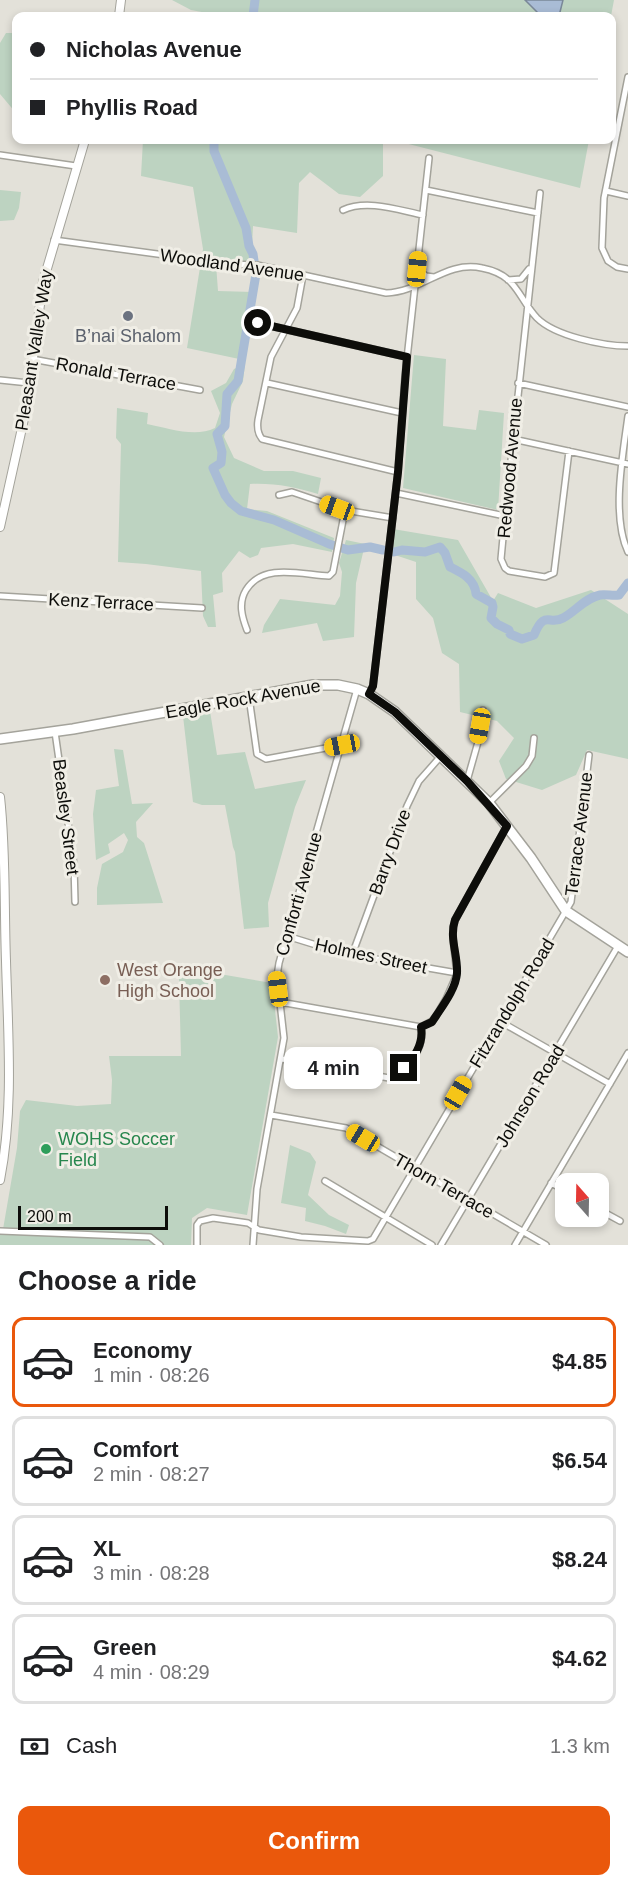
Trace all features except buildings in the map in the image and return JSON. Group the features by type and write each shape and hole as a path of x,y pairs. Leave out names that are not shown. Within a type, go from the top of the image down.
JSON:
{"main road":[{"name":"Pleasant Valley Way","path":"0,527 26,410 42,288 84,144"},
{"name":"Eagle Rock Avenue","path":"0,739 55,732 322,685 338,685 357,689 369,694 395,712 489,804 531,858 566,911 628,952"},
{"path":"0,797 4,1032 9,1113 0,1180"}],"street":[{"path":"115,0 121,0"},
{"path":"616,140 628,77"},
{"path":"621,115 628,117"},
{"path":"615,144 606,190 602,248 612,264 628,269"},
{"path":"0,155 76,166"},
{"path":"369,694 373,686 396,493 407,357 429,158"},
{"path":"426,190 538,213"},
{"path":"606,190 628,196"},
{"name":"Redwood Avenue","path":"540,193 505,516 501,559 505,568 545,577 554,573 569,451"},
{"path":"343,210 353,205 371,206 423,215"},
{"name":"Woodland Avenue","path":"54,240 231,264 255,265 386,293 401,292 452,269 466,267 488,270 507,279"},
{"path":"507,279 521,279 531,265"},
{"path":"417,269 426,276 435,277"},
{"path":"303,275 297,308 272,357 257,429 262,439 398,472"},
{"path":"507,279 519,290 536,317 552,330 611,345 628,346"},
{"path":"258,323 407,357"},
{"name":"Ronald Terrace","path":"32,359 200,390"},
{"path":"0,380 29,383"},
{"path":"267,383 402,413"},
{"path":"518,383 628,407"},
{"path":"628,418 626,464 619,520 628,552"},
{"path":"513,439 626,464"},
{"path":"279,495 292,492 345,510 393,518"},
{"path":"396,493 505,516"},
{"path":"247,630 242,618 243,596 252,582 260,577 280,572 329,576 334,570 345,510"},
{"name":"Kenz Terrace","path":"0,596 202,608"},
{"name":"Conforti Avenue","path":"254,1245 256,1188 282,1059 284,1038 276,976 357,689"},
{"path":"249,697 257,754 261,758 342,745"},
{"path":"467,781 478,742 483,710"},
{"name":"Beasley Street","path":"55,732 74,864 75,902"},
{"path":"489,804 526,766 532,756 534,738"},
{"name":"Terrace Avenue","path":"566,911 574,896 589,755"},
{"name":"Barry Drive","path":"352,955 406,806 419,781 441,756"},
{"path":"280,1002 421,1027 432,1022 446,999 457,973 453,938 455,920 507,826"},
{"name":"Fitzrandolph Road","path":"254,1228 301,1237 368,1241 373,1239 566,911"},
{"name":"Holmes Street","path":"286,936 352,955 457,973"},
{"name":"Johnson Road","path":"441,1245 618,946"},
{"path":"501,1022 610,1084"},
{"path":"282,1059 389,1078 411,1062 418,1050 422,1034 421,1027"},
{"path":"515,1245 628,1053"},
{"name":"Thorn Terrace","path":"271,1115 346,1128 546,1245"},
{"path":"325,1181 432,1245"},
{"path":"551,1183 555,1185"},
{"path":"609,1215 620,1221"},
{"path":"197,1245 198,1224 204,1219 213,1218 248,1223 254,1228"},
{"path":"0,1231 150,1237 160,1245"}],"green space":[{"path":"172,0 525,0 537,12 202,12 191,10"},
{"path":"563,0 614,0 612,12 560,12"},
{"path":"6,33 12,33 12,108 0,94 0,43"},
{"path":"143,144 383,144 383,176 360,197 339,194 310,172 299,183 297,233 253,226 251,265 216,264 218,291 253,292 244,360 187,348 203,249 193,187 141,176"},
{"path":"409,144 588,144 580,188"},
{"path":"0,190 21,192 19,208 14,220 0,221"},
{"path":"414,355 446,359 443,426 476,430 479,410 504,413 498,510 403,488"},
{"path":"245,364 243,381 232,404 224,437 234,458 264,471 293,471 321,478 318,494 285,486 250,484 247,509 267,511 334,538 332,552 293,544 261,548 258,555 250,558 239,551 222,573 223,592 213,595 216,627 208,627 203,616 201,571 118,562 121,444 116,438 117,408 148,413 147,424 181,431 207,431 215,428 220,413 211,391 226,383 234,369"},
{"path":"393,529 458,540 493,601 498,593 536,608 591,590 628,614 628,759 587,750 576,775 542,790 506,779 499,761 514,738 497,721 460,712 459,664 442,653 433,618 416,599 416,562 389,553"},
{"path":"346,540 365,544 356,583 354,637 323,641 317,623 262,633 264,625 280,599 335,605 340,596 342,572 339,563"},
{"path":"210,711 217,755 245,752 255,789 306,780 295,807 268,903 269,927 244,929 235,852 225,805 202,805 193,802 183,716"},
{"path":"114,749 123,750 132,804 153,803 136,822 137,837 144,843 163,903 97,905 97,888 102,864 123,852 128,840 124,833 108,844 110,853 96,860 93,814 96,790 119,786"},
{"path":"187,971 208,972 272,983 278,1037 247,1215 207,1208 192,1218 191,1245 0,1245 17,1148 20,1111 26,1100 77,1106 111,1104 112,1080 109,1056 181,1056 179,979"},
{"path":"290,1145 310,1153 316,1162 308,1195 329,1215 349,1225 346,1234 305,1221 306,1208 281,1203"}],"water":[{"path":"525,0 563,0 560,12 537,12"}],"waterway":[{"path":"254,12 255,0"},
{"path":"214,144 214,151 246,228 256,274 238,381 227,394 225,426 217,434 222,452 221,463 213,468 225,495 241,511 274,520 348,550 370,547 383,550"},
{"path":"394,552 402,550 425,552 440,547 450,567 470,580 476,594 492,603 491,618 509,630 510,634 522,639 534,635 544,620 563,618 595,597 619,595 628,583"}],"place":[{"name":"B’nai Shalom","path":"128,316"},
{"name":"West Orange High School","path":"105,980"},
{"name":"WOHS Soccer Field","path":"46,1149"}],"route":[{"path":"258,323 407,357 398,472 373,686 369,694 395,712 467,781 507,826 455,920 453,928 457,973 455,980 432,1022 421,1027 422,1034 418,1050 411,1062 404,1068"}]}
